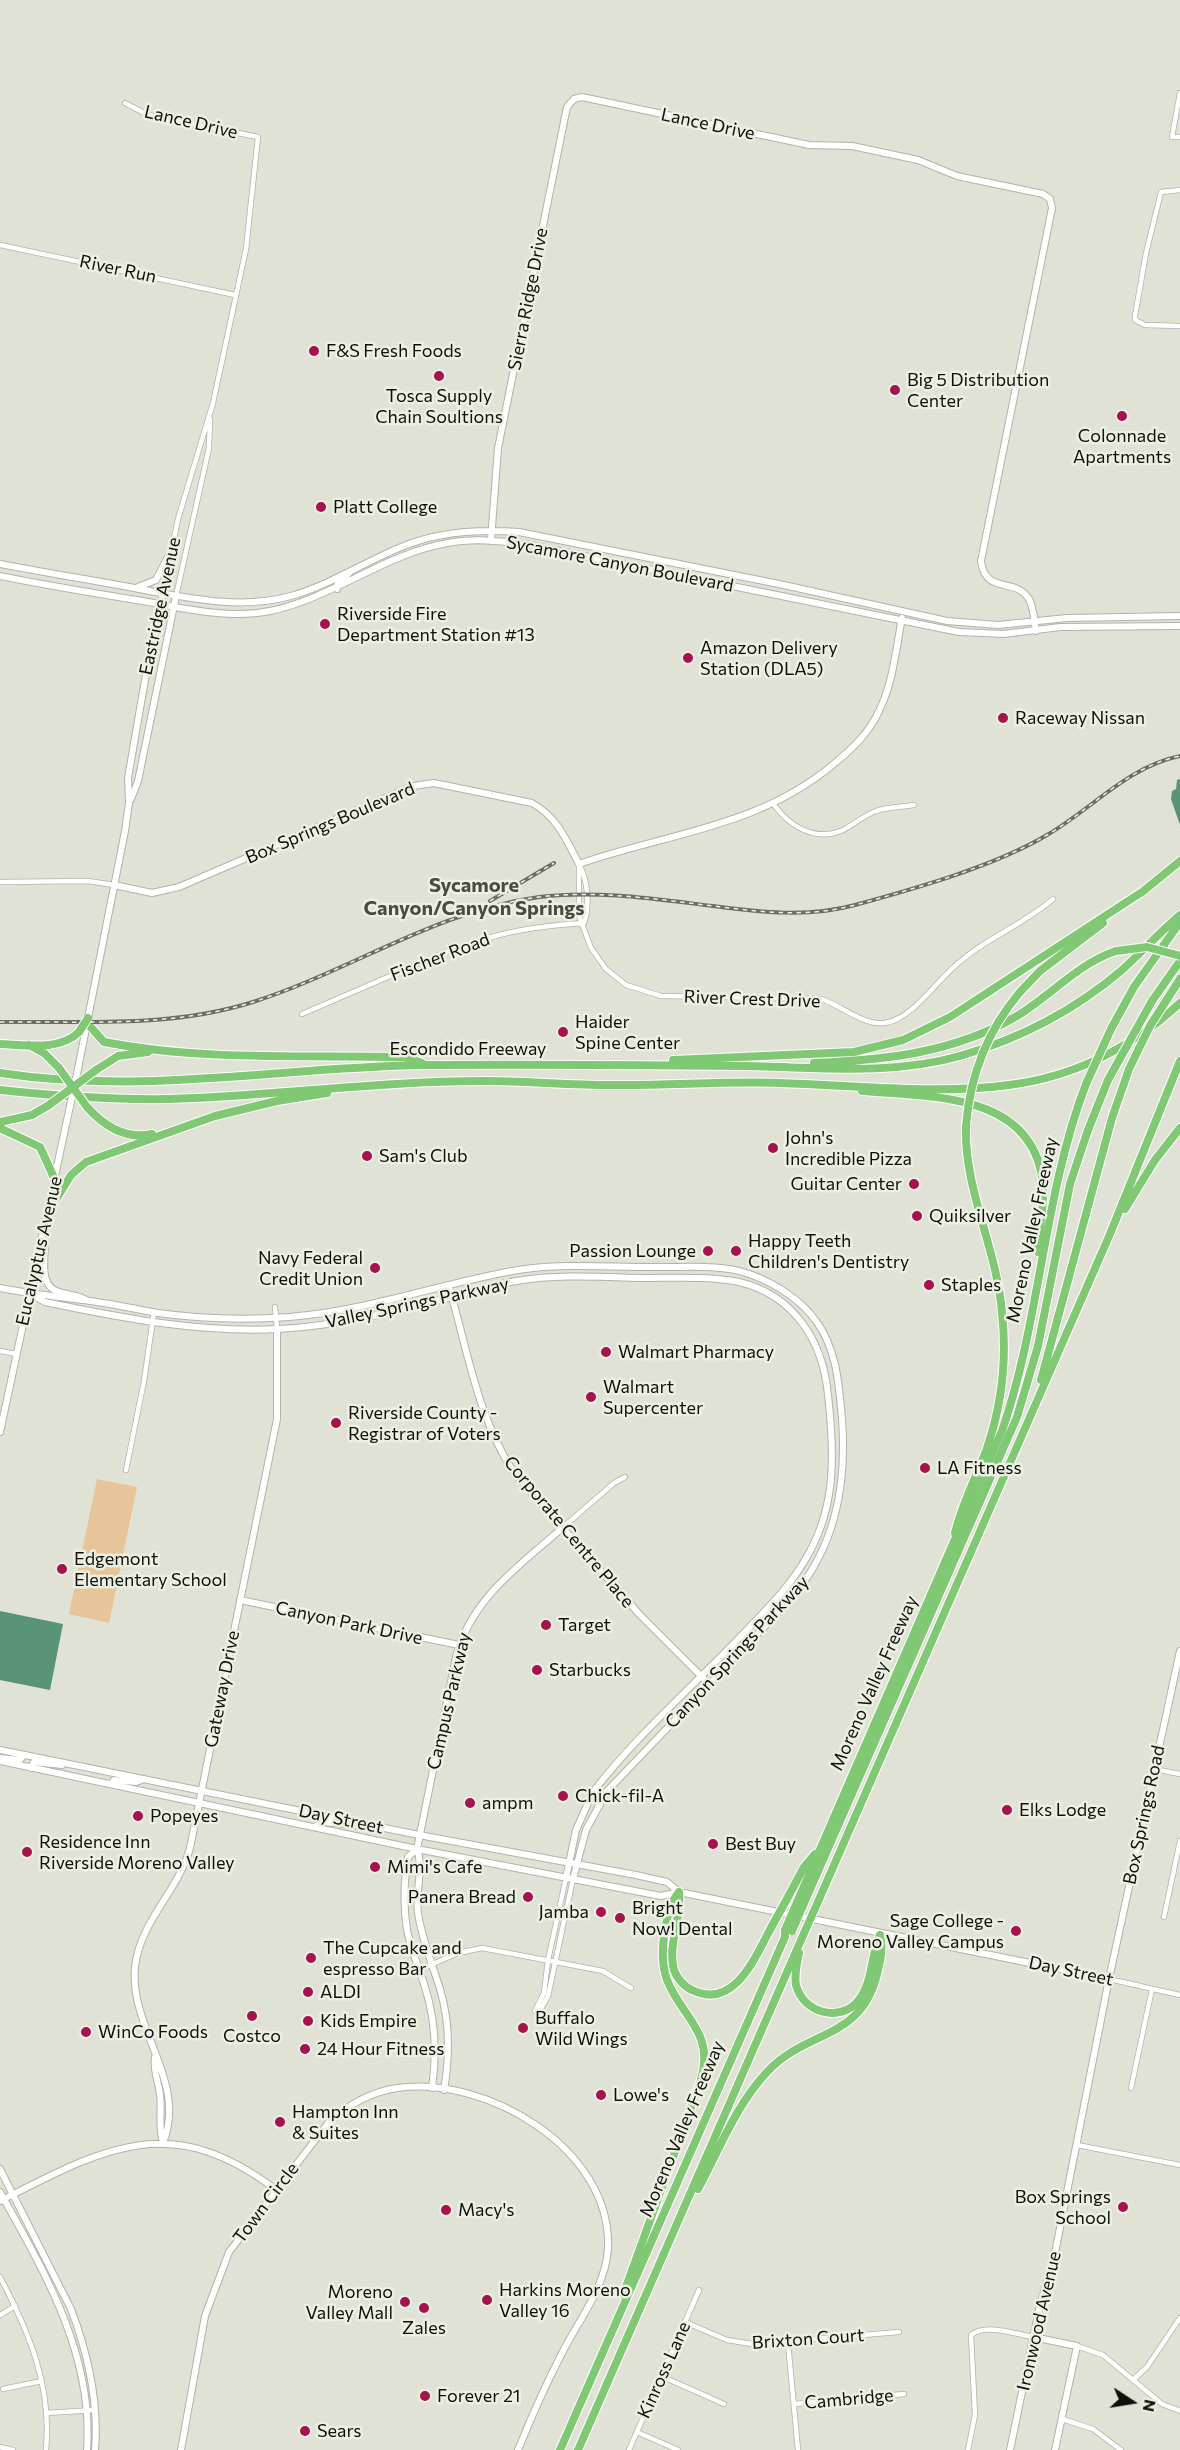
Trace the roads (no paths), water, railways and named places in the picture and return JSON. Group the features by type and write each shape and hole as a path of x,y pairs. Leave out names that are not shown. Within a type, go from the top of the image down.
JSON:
{"highway":[{"path":"952,1547 958,1519 992,1432 1001,1391 1004,1350 1000,1296 969,1178 966,1125 972,1084 995,1026 1020,992 1040,971 1180,861"},
{"path":"585,1064 854,1052 903,1040 950,1017 1145,890"},
{"name":"Escondido Freeway","path":"0,1073 97,1081 167,1082 373,1066 585,1064 754,1066 851,1070 896,1068 939,1061 993,1046 1046,1022 1100,987 1180,915"},
{"name":"Moreno Valley Freeway","path":"561,2450 802,1900 820,1849 985,1475 1008,1414 1023,1356 1059,1167 1086,1084 1111,1029 1134,987 1180,922"},
{"path":"754,1066 875,1060 938,1049 982,1034 1017,1016 1092,962 1116,951 1148,947 1180,958 1152,1001 1108,1080 1070,1184 1038,1346 1017,1417 802,1900"},
{"path":"1030,1418 1058,1326 1112,1118 1129,1069 1150,1026 1180,979"},
{"name":"Escondido Freeway","path":"0,1090 100,1098 168,1099 390,1084 482,1081 608,1085 775,1083 939,1088 1008,1085 1083,1066 1113,1052 1141,1035 1180,1002"},
{"path":"87,1032 88,1020"},
{"path":"87,1032 88,1020"},
{"path":"0,1044 62,1044 87,1032"},
{"path":"87,1032 104,1042 166,1051 230,1055 405,1057 429,1065"},
{"path":"28,1045 44,1053 59,1068 99,1121 120,1132 144,1136 277,1101 390,1084"},
{"path":"0,1122 32,1115 118,1056 166,1051"},
{"name":"Moreno Valley Freeway","path":"578,2450 1110,1234 1180,1061"},
{"path":"775,1083 961,1100 979,1105 1006,1119 1030,1146 1041,1172 1043,1199 1038,1274"},
{"path":"0,1128 40,1147 55,1180"},
{"path":"1110,1234 1155,1160 1180,1128"},
{"path":"49,1211 71,1175 80,1166 173,1130"},
{"path":"679,1892 681,1906 672,1949 673,1968 683,1984 694,1991 718,1993 736,1984 772,1926 804,1867 820,1849"},
{"path":"599,2362 704,2072 704,2051 699,2033 669,1985 662,1961 669,1904 679,1892"},
{"path":"804,1933 796,1971 797,1989 807,2004 829,2013 847,2010 864,1993 880,1935"},
{"path":"656,2273 689,2205 759,2081 786,2056 839,2026 866,2006 874,1987 883,1946 880,1935"}],"street":[{"path":"1180,93 1172,137 1180,137"},
{"name":"Lance Drive","path":"574,99 582,97 809,144 843,145 918,160 957,176 1043,194 1052,204 981,561 983,572 992,581 1019,589 1027,596 1034,623"},
{"name":"Sierra Ridge Drive","path":"491,540 498,448 567,107 574,99"},
{"name":"Lance Drive","path":"125,104 148,115 258,137"},
{"name":"Eastridge Avenue","path":"129,803 128,778 160,604 198,445 210,414 236,295 249,224 258,137"},
{"path":"1180,190 1161,192 1146,253 1136,320 1145,325 1180,326"},
{"name":"River Run","path":"0,244 236,295"},
{"name":"Eastridge Avenue","path":"88,1020 129,803 138,781 209,448 210,414"},
{"name":"Sycamore Canyon Boulevard","path":"0,564 176,596 231,603 262,601 291,596 422,539 452,533 492,530 541,536 904,612 976,624 1034,623 1067,618 1180,616"},
{"name":"Sycamore Canyon Boulevard","path":"0,576 174,607 246,614 293,605 337,589 416,552 448,543 491,540 525,544 975,634 1036,631 1060,627 1180,626"},
{"path":"135,588 156,580 172,549"},
{"path":"337,589 338,583 345,579 352,570"},
{"path":"579,864 613,852 735,820 774,805 827,771 851,750 869,729 888,689 904,612"},
{"path":"1034,623 1036,631"},
{"name":"Box Springs Boulevard","path":"0,882 88,881 152,892 179,887 413,786 434,783 537,806 558,823 579,864"},
{"path":"774,805 781,815 794,825 815,835 841,831 876,811 914,805"},
{"name":"River Crest Drive","path":"579,864 579,916 584,923 591,948 606,969 626,985 643,993 661,996 821,999 835,1003 863,1020 883,1023 902,1017 956,964 987,942 1034,915 1053,899"},
{"name":"Fischer Road","path":"302,1014 448,951 458,951 468,944 513,932 584,923"},
{"name":"Eucalyptus Avenue","path":"0,1432 16,1354 32,1295 87,1032"},
{"path":"46,1225 44,1276 47,1283 54,1290 86,1300"},
{"name":"Valley Springs Parkway","path":"32,1295 216,1318 276,1317 368,1306 535,1268 678,1268 738,1271 753,1275 787,1293 817,1322 823,1333"},
{"name":"Valley Springs Parkway","path":"32,1295 45,1302 152,1322 192,1327 277,1329 344,1321 504,1283 536,1279 721,1280 749,1285 775,1298 798,1316 814,1339"},
{"name":"Corporate Centre Place","path":"449,1287 483,1412 492,1435 513,1473 640,1616 709,1684"},
{"path":"0,1288 32,1295"},
{"name":"Gateway Drive","path":"163,2143 168,2132 168,2093 161,2065 154,2057 137,2003 135,1967 144,1933 185,1865 202,1790 277,1419 279,1399 276,1307"},
{"path":"126,1470 144,1381 154,1312"},
{"name":"Canyon Springs Parkway","path":"573,1879 589,1821 603,1797 800,1588 816,1565 834,1521 843,1483 844,1449 837,1370 823,1333"},
{"name":"Canyon Springs Parkway","path":"566,1878 576,1830 593,1792 787,1588 810,1552 824,1514 831,1485 834,1452 827,1383 814,1339"},
{"path":"0,1351 16,1354"},
{"name":"Campus Parkway","path":"444,2090 449,2054 447,2023 418,1911 420,1859 417,1849 459,1645 469,1621 488,1595 561,1528 614,1483 625,1477"},
{"name":"Canyon Park Drive","path":"240,1600 459,1645"},
{"name":"Box Springs Road","path":"1109,1979 1180,1651"},
{"name":"Day Street","path":"0,1750 373,1826 666,1882 679,1892"},
{"path":"0,1759 20,1760 24,1755"},
{"name":"Day Street","path":"0,1759 31,1768 417,1849 661,1896 679,1892 1180,1995"},
{"path":"31,1768 34,1762 53,1766 69,1764"},
{"path":"1154,1769 1180,1774"},
{"path":"111,1784 114,1780 136,1782 144,1779"},
{"path":"314,1827 324,1822 351,1827 373,1826"},
{"path":"1164,1917 1180,1841"},
{"name":"Campus Parkway","path":"417,1849 408,1857 404,1901 407,1932 430,2003 436,2037 432,2088"},
{"path":"566,1878 548,1960 544,1993 535,2011 541,2009 548,1996 573,1879"},
{"path":"419,1970 458,1953 482,1948 603,1971 631,1988"},
{"name":"Ironwood Avenue","path":"1010,2450 1033,2337 1056,2248 1109,1979"},
{"path":"1131,2088 1152,1989"},
{"name":"Town Circle","path":"181,2450 203,2329 213,2293 230,2252 329,2122 348,2106 389,2090 432,2088 506,2107 548,2133 574,2158 588,2177 605,2216 608,2247 602,2280 552,2372 518,2450"},
{"path":"2,2200 98,2154 135,2144 163,2143 196,2148 230,2159 275,2190"},
{"path":"1077,2145 1180,2165"},
{"path":"0,2169 71,2309 88,2361 95,2410 95,2450"},
{"path":"0,2192 2,2200 63,2313 77,2355 86,2410 87,2450"},
{"path":"0,2277 32,2341 42,2381 46,2413 46,2450"},
{"name":"Kinross Lane","path":"629,2450 699,2290"},
{"path":"0,2315 15,2306"},
{"path":"1134,2379 1147,2367 1180,2318"},
{"name":"Brixton Court","path":"685,2322 738,2343 788,2343 899,2332"},
{"path":"968,2450 975,2415 971,2335 975,2331 987,2330 1033,2337 1077,2346 1102,2355 1162,2404 1180,2411"},
{"path":"788,2343 798,2450"},
{"path":"1055,2450 1077,2346"},
{"path":"661,2376 724,2404"},
{"path":"3,2389 42,2381"},
{"name":"Cambridge","path":"794,2404 904,2394"},
{"path":"46,2413 95,2410"},
{"path":"1062,2419 1093,2428 1121,2450"},
{"path":"637,2432 678,2450"},
{"path":"0,2447 13,2450"}],"railway":[{"path":"0,1022 128,1021 191,1016 222,1010 289,989 464,915 501,904 539,897 582,894 626,896 784,913 837,909 855,905 928,884 1003,857 1063,825 1143,769 1180,756"},
{"path":"490,901 554,863"}],"place":[{"name":"F&S Fresh Foods","path":"314,351"},
{"name":"Tosca Supply Chain Soultions","path":"439,376"},
{"name":"Big 5 Distribution Center","path":"895,390"},
{"name":"Colonnade Apartments","path":"1122,416"},
{"name":"Platt College","path":"321,507"},
{"name":"Riverside Fire Department Station #13","path":"325,624"},
{"name":"Amazon Delivery Station (DLA5)","path":"688,658"},
{"name":"Raceway Nissan","path":"1003,718"},
{"name":"Haider Spine Center","path":"563,1032"},
{"name":"John's Incredible Pizza","path":"773,1148"},
{"name":"Sam's Club","path":"367,1156"},
{"name":"Guitar Center","path":"914,1184"},
{"name":"Quiksilver","path":"917,1216"},
{"name":"Passion Lounge","path":"708,1251"},
{"name":"Happy Teeth Children's Dentistry","path":"736,1251"},
{"name":"Navy Federal Credit Union","path":"375,1268"},
{"name":"Staples","path":"929,1285"},
{"name":"Walmart Pharmacy","path":"606,1352"},
{"name":"Walmart Supercenter","path":"591,1397"},
{"name":"Riverside County - Registrar of Voters","path":"336,1423"},
{"name":"LA Fitness","path":"925,1468"},
{"name":"Edgemont Elementary School","path":"62,1569"},
{"name":"Target","path":"546,1625"},
{"name":"Starbucks","path":"537,1670"},
{"name":"Chick-fil-A","path":"563,1796"},
{"name":"ampm","path":"470,1803"},
{"name":"Elks Lodge","path":"1007,1810"},
{"name":"Popeyes","path":"138,1816"},
{"name":"Best Buy","path":"713,1844"},
{"name":"Residence Inn Riverside Moreno Valley","path":"27,1852"},
{"name":"Mimi's Cafe","path":"375,1867"},
{"name":"Panera Bread","path":"528,1897"},
{"name":"Jamba","path":"601,1912"},
{"name":"Bright Now! Dental","path":"620,1918"},
{"name":"Sage College - Moreno Valley Campus","path":"1016,1931"},
{"name":"The Cupcake and espresso Bar","path":"311,1958"},
{"name":"ALDI","path":"308,1992"},
{"name":"Costco","path":"252,2016"},
{"name":"Kids Empire","path":"308,2021"},
{"name":"Buffalo Wild Wings","path":"523,2028"},
{"name":"WinCo Foods","path":"86,2032"},
{"name":"24 Hour Fitness","path":"305,2049"},
{"name":"Lowe's","path":"601,2095"},
{"name":"Hampton Inn & Suites","path":"280,2122"},
{"name":"Box Springs School","path":"1123,2207"},
{"name":"Macy's","path":"446,2210"},
{"name":"Harkins Moreno Valley 16","path":"487,2300"},
{"name":"Moreno Valley Mall","path":"405,2302"},
{"name":"Zales","path":"424,2308"},
{"name":"Forever 21","path":"425,2396"},
{"name":"Sears","path":"305,2431"}],"district":[{"name":"Sycamore Canyon/Canyon Springs","path":"474,896"}]}
